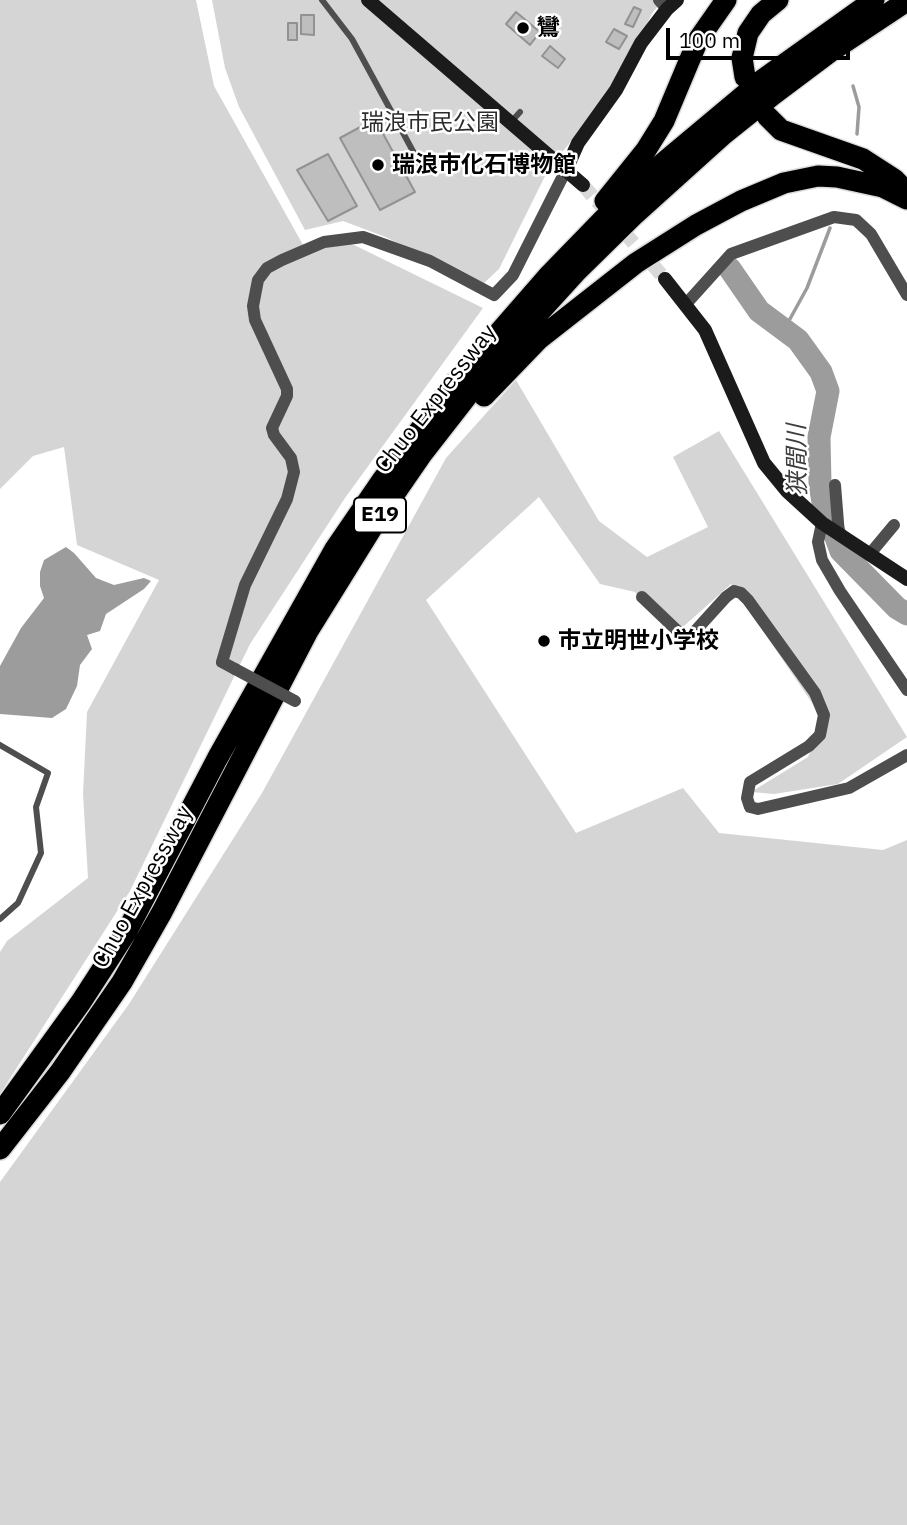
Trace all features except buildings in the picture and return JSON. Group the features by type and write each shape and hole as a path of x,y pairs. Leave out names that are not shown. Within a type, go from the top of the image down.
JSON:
{"highway":[{"path":"454,383 492,324 520,290 612,193 646,150 664,121 698,40 726,0"},
{"path":"745,77 742,58 748,33 761,14 778,0"},
{"name":"Chuo Expressway","path":"0,1114 81,1002 127,932 217,759 335,550 383,479 454,383 550,274 618,204 664,162 762,80 874,0"},
{"name":"Chuo Expressway","path":"0,1149 60,1072 122,982 162,912 308,631 422,454 482,377 577,271 724,134 830,52 907,1"},
{"path":"767,116 781,130 863,159 894,179 907,192"},
{"path":"341,577 355,571 411,487 486,393 539,340 636,263 696,225 741,201 784,183 818,176 837,177 883,187 907,199"}],"street":[{"path":"368,0 515,117 583,185"},
{"path":"295,701 222,662 248,577 287,499 294,472 291,458 272,428 287,396 287,389 255,320 253,306 258,280 267,268 324,242 363,237 430,261 494,295 513,275 578,143 616,90 641,43 668,3"},
{"path":"686,304 731,254 834,217 856,220 871,233 907,295"},
{"path":"665,279 705,330 764,463 787,491 822,523 907,579"},
{"path":"835,485 839,535"},
{"path":"822,523 818,542 822,560 907,690"},
{"path":"866,553 894,525"},
{"path":"642,597 687,640 726,597 734,592 740,593 748,600 815,693 824,715 820,735 809,746 750,782 747,798 750,807 758,809 849,788 907,755"}],"lane":[{"path":"322,0 352,39 421,166"},
{"path":"0,745 48,773 36,807 41,853 18,903 0,919"}],"green space":[{"path":"0,0 196,0 214,86 307,252 348,242 483,308 345,498 250,644 130,891 0,1094 0,952 7,941 88,878 83,794 87,712 159,580 77,545 64,447 33,456 0,489"},
{"name":"瑞浪市民公園","path":"212,0 663,0 653,12 615,86 548,170 499,269 484,283 383,236 343,221 305,230 239,107 225,68"},
{"path":"516,380 599,521 647,557 708,527 673,457 719,431 907,737 838,784 774,794 751,792 808,757 823,719 731,584 674,635 635,592 600,584 539,497 426,600 576,833 683,788 719,833 883,850 907,840 907,1525 0,1525 0,1182 129,1004 262,793 446,458"}],"shaded area":[{"path":"66,547 96,578 114,585 144,578 151,581 144,589 106,614 100,631 87,635 92,649 80,665 77,686 66,709 52,718 0,714 0,666 21,628 44,598 40,586 40,572 44,560"}],"waterway":[{"path":"853,86 859,107 857,134"},
{"path":"785,328 807,288 830,228"},
{"name":"狭間川","path":"730,269 759,311 798,340 821,372 828,391 819,437 823,502 841,551 897,608 907,614"}],"tunnel":[{"path":"583,185 665,279"}],"place":[{"name":"鸞","path":"523,28"},
{"name":"瑞浪市化石博物館","path":"378,165"},
{"name":"市立明世小学校","path":"544,641"}]}
